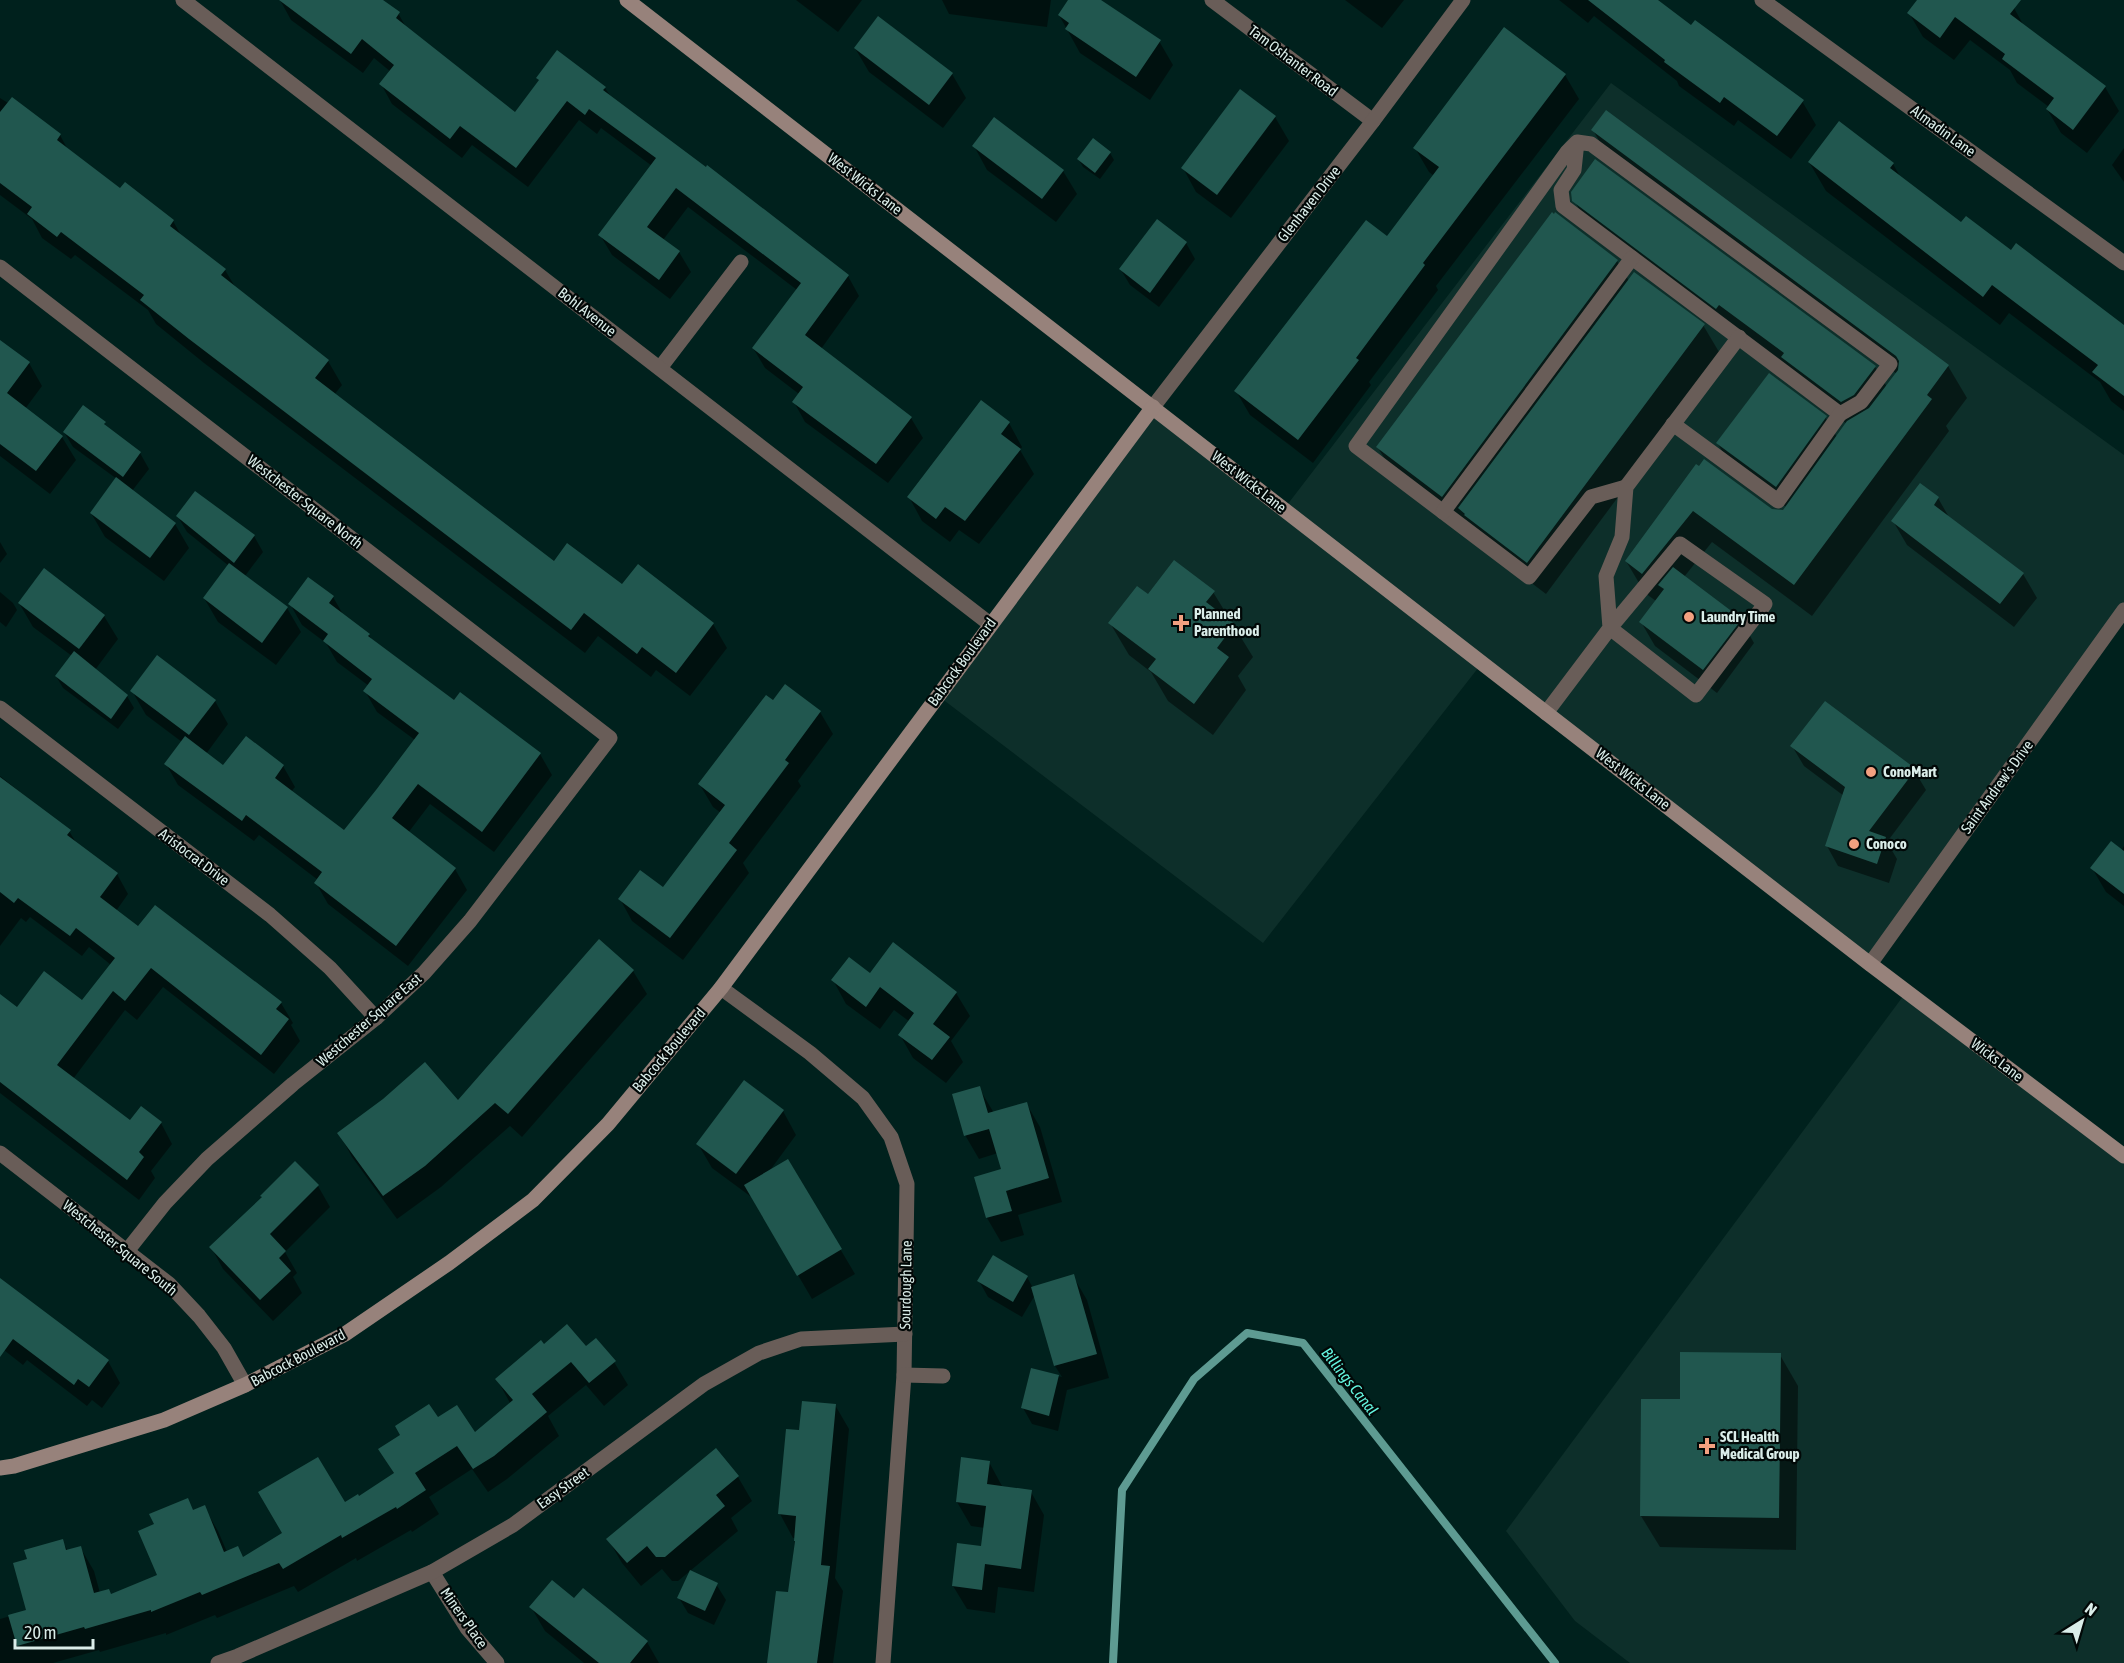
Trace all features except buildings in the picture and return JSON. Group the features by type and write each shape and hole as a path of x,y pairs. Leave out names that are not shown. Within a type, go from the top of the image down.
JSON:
{"main road":[{"name":"West Wicks Lane","path":"627,0 1870,964"},
{"name":"Babcock Boulevard","path":"0,1468 14,1466 164,1420 245,1385 345,1334 449,1263 533,1200 608,1124 721,988 1153,407"},
{"name":"Wicks Lane","path":"1870,964 2124,1156"}],"street":[{"name":"Bohl Avenue","path":"183,0 990,624"},
{"name":"Tam Oshanter Road","path":"1212,0 1373,122"},
{"name":"Glenhaven Drive","path":"1153,407 1373,122 1463,0"},
{"name":"Almadin Lane","path":"1762,0 2124,263"},
{"path":"1577,142 1574,170 1561,190 1563,206 1840,414"},
{"path":"1577,142 1591,144 1890,364 1861,402 1840,414 1778,501 1673,424"},
{"path":"1577,142 1567,152 1356,446 1529,577 1591,497 1626,487"},
{"path":"1443,512 1632,258"},
{"path":"660,368 741,262"},
{"name":"Westchester Square North","path":"0,267 610,738"},
{"path":"1546,712 1610,628 1680,544 1765,604 1696,695 1610,628 1606,576 1622,537 1626,487 1738,337"},
{"name":"Saint Andrew's Drive","path":"1870,964 2124,610"},
{"name":"Aristocrat Drive","path":"0,708 270,915 330,968 376,1018"},
{"name":"Westchester Square East","path":"127,1251 165,1203 207,1160 293,1084 376,1018 424,973 470,921 610,738"},
{"name":"Sourdough Lane","path":"721,988 810,1053 862,1098 891,1137 907,1185 904,1375 883,1663"},
{"name":"Westchester Square South","path":"0,1154 169,1284 200,1316 224,1348 245,1385"},
{"name":"Easy Street","path":"218,1663 432,1572 513,1525 704,1384 759,1353 801,1338 905,1334"},
{"path":"904,1375 943,1376"},
{"name":"Miners Place","path":"432,1572 467,1628 497,1663"}],"shaded area":[{"path":"1611,83 2124,455 2124,610 1870,964 1482,663 1263,943 937,695 1153,407 1284,509"},
{"path":"1907,991 2124,1156 2124,1663 1630,1663 1575,1621 1506,1531"}],"waterway":[{"name":"Billings Canal","path":"1113,1663 1122,1490 1194,1379 1247,1333 1303,1343 1555,1663"}],"place":[{"name":"Laundry Time","path":"1689,617"},
{"name":"Planned Parenthood","path":"1181,623"},
{"name":"ConoMart","path":"1871,772"},
{"name":"Conoco","path":"1854,844"},
{"name":"SCL Health Medical Group","path":"1707,1446"}]}
